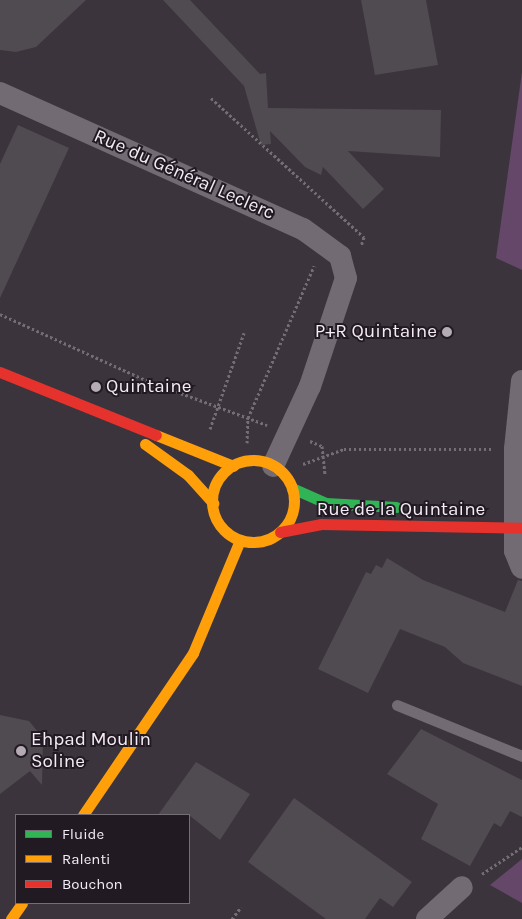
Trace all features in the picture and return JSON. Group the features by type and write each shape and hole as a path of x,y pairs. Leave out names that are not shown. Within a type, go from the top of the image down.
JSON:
{"street":[{"name":"Rue du Général Leclerc","path":"0,93 324,242 340,256 346,278"},
{"path":"273,466 310,386 346,278"},
{"path":"0,372 74,400 198,455 233,466"},
{"path":"522,380 515,449 515,551 522,568"},
{"path":"74,400 161,453 213,503 221,526 240,540 261,541 280,532 291,516 292,488 273,466 246,461 233,466 218,482 213,503"},
{"name":"Rue de la Quintaine","path":"292,488 326,503 411,508"},
{"name":"Rue de la Quintaine","path":"280,532 321,524 515,519"},
{"path":"84,814 193,653 240,540"},
{"path":"428,919 462,887"},
{"path":"11,919 21,904"}],"lane":[{"path":"397,705 522,756"}],"path":[{"path":"211,98 364,238 346,278"},
{"path":"246,461 248,418 324,242"},
{"path":"0,314 218,407 289,432"},
{"path":"198,455 218,407 244,333"},
{"path":"323,454 344,449 515,449"},
{"path":"462,887 522,847"},
{"path":"232,919 241,907"}],"shaded area":[{"path":"522,72 522,270 496,258"},
{"path":"522,859 522,903 490,885"}],"building":[{"path":"0,0 86,0 36,47 16,52 0,50"},
{"path":"163,0 190,0 260,74 266,73 268,108 441,110 440,157 348,151 384,189 363,209 323,167 321,175 305,167 270,131 271,144 261,145 244,86"},
{"path":"361,0 426,0 438,65 375,75"},
{"path":"18,125 69,148 0,298 0,164"},
{"path":"387,558 423,580 505,612 518,580 522,581 522,686 463,663 445,647 400,629 368,693 318,669 366,572 371,574 376,565 382,568"},
{"name":"Ehpad Moulin Soline","path":"0,715 29,721 43,738 42,785 30,771 0,794"},
{"path":"421,729 522,780 522,817 510,811 501,827 494,823 470,866 421,839 438,804 387,774"},
{"path":"196,762 250,794 220,840 190,814 159,814"},
{"path":"294,798 412,882 393,907 380,898 365,919 326,919 248,862"}],"traffic: fast":[{"path":"292,488 326,503 396,507"}],"traffic: slow":[{"path":"156,435 233,466"},
{"path":"145,444 188,475 213,503"},
{"path":"253,460 269,464 282,472 290,485 294,501 290,517 282,530 269,538 253,542 237,538 224,530 216,517 212,501 216,485 224,472 237,464 253,460"},
{"path":"84,814 193,653 240,540"},
{"path":"11,919 21,904"}],"traffic: jam":[{"path":"0,372 156,435"},
{"path":"280,532 321,524 522,528"}],"place":[{"name":"P+R Quintaine","path":"447,332"},
{"name":"Quintaine","path":"96,387"},
{"name":"Ehpad Moulin Soline","path":"21,751"}]}
